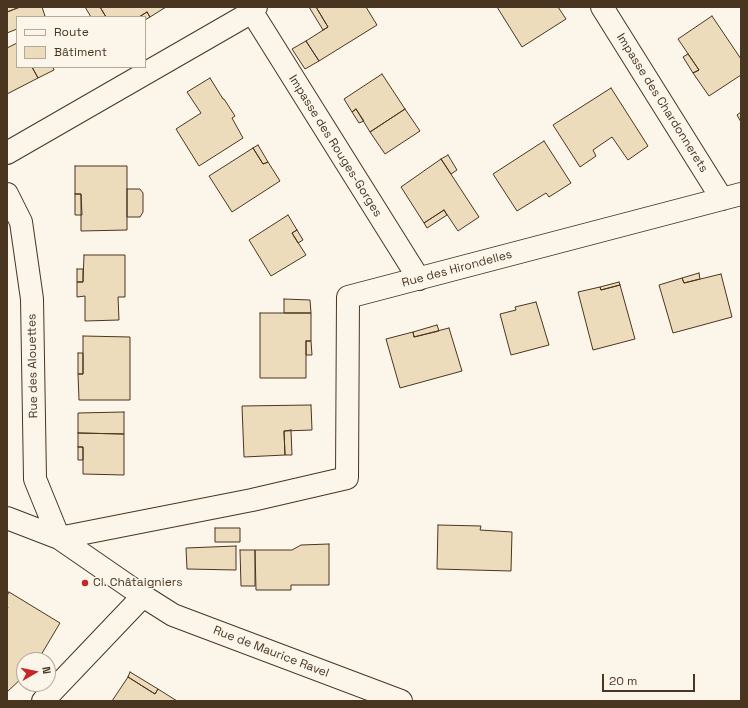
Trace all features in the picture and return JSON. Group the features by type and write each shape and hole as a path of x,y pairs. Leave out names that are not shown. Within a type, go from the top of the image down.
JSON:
{"street":[{"name":"Impasse des Chardonnerets","path":"602,7 731,196"},
{"path":"7,153 254,10"},
{"name":"Impasse des Rouges-Gorges","path":"254,10 419,279"},
{"name":"Rue des Alouettes","path":"7,194 21,222 32,299 35,479 59,538"},
{"name":"Rue des Hirondelles","path":"59,538 252,500 347,478 348,297 731,196"},
{"name":"Rue de Maurice Ravel","path":"7,518 59,538 173,615 401,701"},
{"path":"43,701 144,596"}],"building":[{"path":"7,7 20,7 7,12"},
{"path":"20,7 42,7 45,16 16,16 16,29 7,33 7,12"},
{"path":"85,7 100,7 105,16 90,16"},
{"path":"100,7 166,7 150,17 147,12 141,16 105,16"},
{"path":"309,7 316,7 328,27 323,30"},
{"path":"316,7 366,7 377,25 319,61 306,41 328,27"},
{"path":"497,7 558,7 566,19 522,47"},
{"path":"147,12 150,17 146,19 146,16 141,16"},
{"path":"712,16 741,59 741,75 709,96 693,73 699,70 678,39"},
{"path":"306,41 319,61 305,69 292,49"},
{"path":"16,44 16,68 33,68 38,78 7,94 7,48"},
{"path":"688,54 699,70 693,73 683,57"},
{"path":"33,68 53,68 54,70 38,78"},
{"path":"382,74 405,109 370,132 356,109 352,112 344,99"},
{"path":"210,78 235,116 232,118 243,138 199,166 176,129 201,113 187,92"},
{"path":"611,88 648,146 628,160 612,137 593,150 596,156 580,167 553,125"},
{"path":"356,109 364,121 359,123 352,112"},
{"path":"405,109 420,131 385,154 370,132"},
{"path":"741,112 741,122 737,115"},
{"path":"544,141 571,183 549,197 546,193 517,211 493,174"},
{"path":"258,145 268,162 263,164 253,148"},
{"path":"253,148 263,164 268,162 280,181 232,212 209,176"},
{"path":"448,155 457,170 451,174 441,159"},
{"path":"441,159 479,217 458,231 444,210 424,223 401,187"},
{"path":"75,166 127,166 127,230 81,231 81,194 75,194"},
{"path":"127,189 140,189 143,193 143,212 140,217 127,217"},
{"path":"75,194 81,194 82,215 75,215"},
{"path":"444,210 447,215 427,228 424,223"},
{"path":"288,215 297,230 292,233 306,255 271,276 249,240"},
{"path":"297,230 303,240 298,243 292,233"},
{"path":"84,255 125,255 125,297 118,297 119,320 85,321 85,296 77,297 77,282 83,282"},
{"path":"77,269 83,269 83,282 77,282"},
{"path":"699,273 700,279 684,283 682,278"},
{"path":"721,274 732,317 673,333 659,285 682,278 684,283"},
{"path":"619,282 620,285 601,290 600,287"},
{"path":"620,285 635,339 593,350 578,292 600,287 601,290"},
{"path":"284,299 310,300 311,313 284,313"},
{"path":"536,302 549,345 511,355 500,314 516,310 515,307"},
{"path":"260,313 311,313 311,341 306,341 306,378 260,378"},
{"path":"437,325 439,331 414,337 413,332"},
{"path":"449,328 462,371 400,388 386,339 413,332 414,337"},
{"path":"83,336 130,337 130,400 79,400 78,374 83,374"},
{"path":"306,341 311,341 312,355 306,355"},
{"path":"78,353 83,353 83,374 78,374"},
{"path":"311,405 312,430 284,431 285,455 244,457 242,406"},
{"path":"124,412 124,434 78,433 78,413"},
{"path":"291,430 292,455 285,455 284,431"},
{"path":"78,433 124,434 124,475 83,474 83,447 78,447"},
{"path":"78,447 83,447 83,460 78,460"},
{"path":"438,525 481,526 480,530 512,532 511,571 437,569"},
{"path":"215,528 240,528 240,542 215,542"},
{"path":"329,544 329,585 291,585 291,590 256,590 255,550 292,550 301,545"},
{"path":"236,546 236,570 187,569 186,548"},
{"path":"240,550 255,550 255,586 241,586"},
{"path":"9,592 60,623 43,652 16,652 16,684 7,692 8,607 7,596"},
{"path":"130,672 158,689 155,694 128,677"},
{"path":"128,677 155,694 158,689 177,701 112,701"}],"place":[{"name":"Cl. Châtaigniers","path":"85,583"}]}
